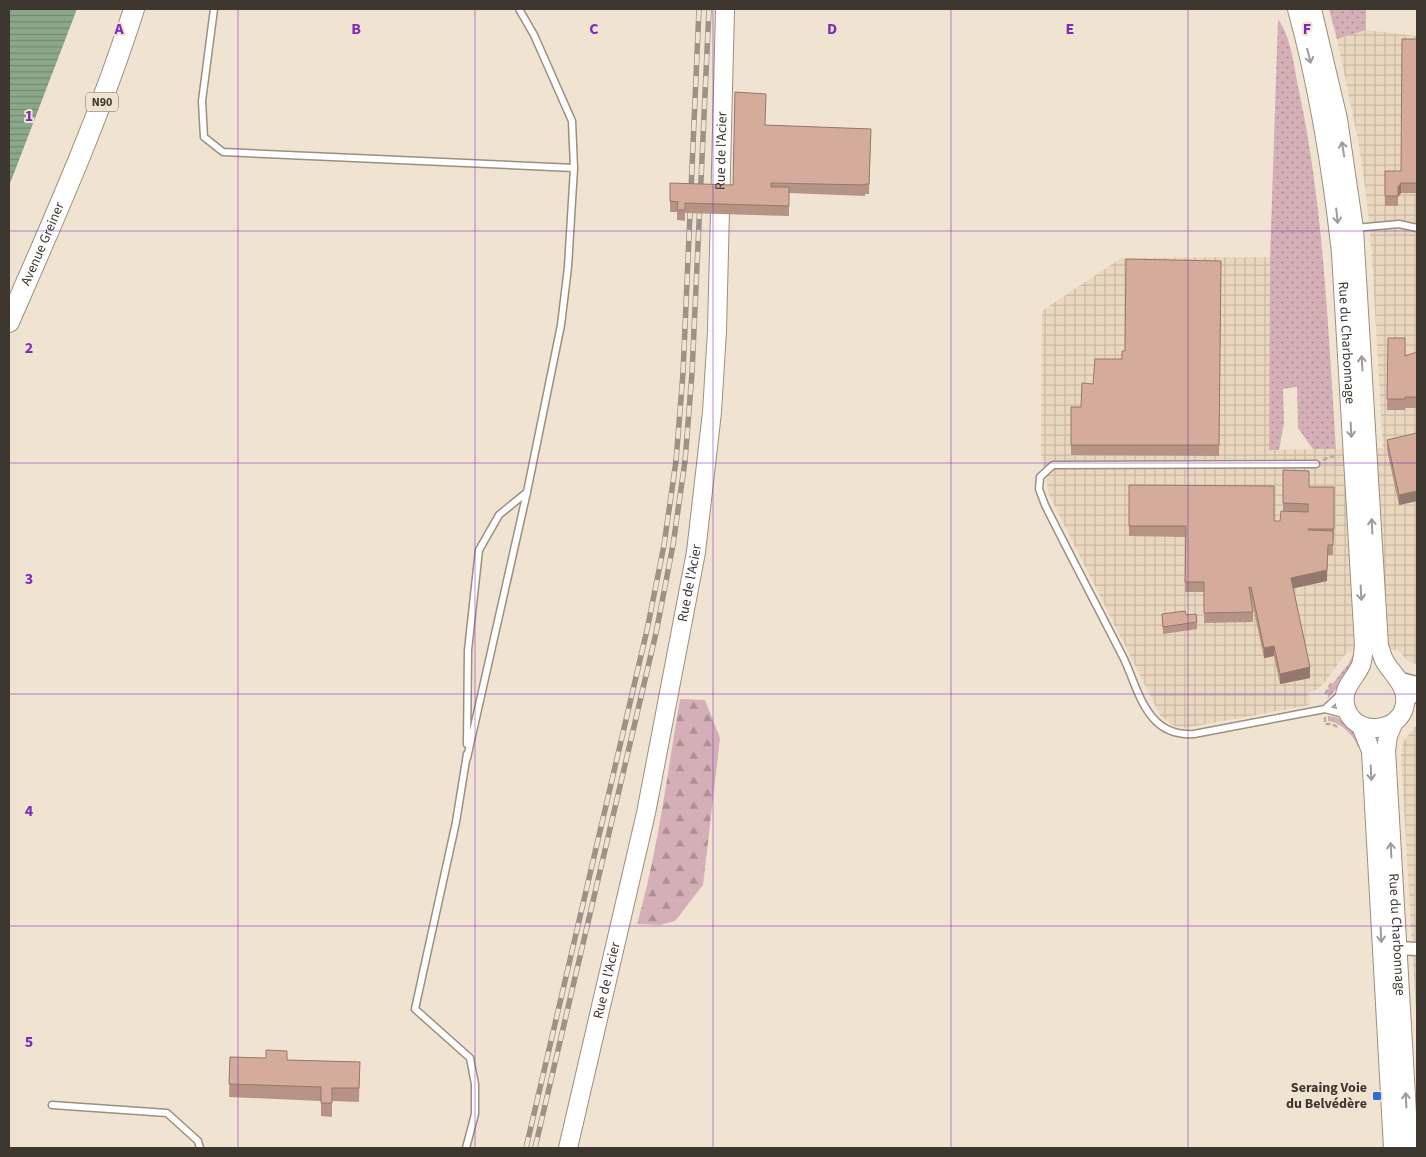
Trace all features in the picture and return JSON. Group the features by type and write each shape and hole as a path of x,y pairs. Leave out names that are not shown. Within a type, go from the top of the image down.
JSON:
{"main road":[{"name":"Avenue Greiner","path":"9,322 100,106 134,9"},
{"name":"Rue de l'Acier","path":"568,1148 646,813 696,552 712,412 717,331 725,9"},
{"name":"Rue du Charbonnage","path":"1297,9 1320,105 1341,253 1364,646 1361,665 1345,681 1345,704 1356,721 1370,751 1394,1148"},
{"name":"Rue du Charbonnage","path":"1312,9 1338,119 1354,229 1379,646 1383,659 1411,698 1400,717 1393,724 1388,736 1386,750 1409,1148"},
{"path":"1345,681 1361,671 1371,668 1381,668 1396,676"},
{"path":"1356,721 1378,729 1393,724"}],"street":[{"path":"1396,676 1417,683"},
{"path":"1397,948 1417,949"}],"lane":[{"path":"214,9 202,101 204,137 223,152 574,168"},
{"path":"466,1148 475,1114 475,1084 470,1058 415,1009 456,822 466,758 527,492 561,325 568,267 574,168 572,121 534,35 519,9"},
{"path":"1354,229 1399,224 1417,228"},
{"path":"1316,464 1053,465 1040,477 1039,489 1044,505 1121,654 1140,695 1153,718 1166,729 1180,735 1194,734 1325,709 1356,721"},
{"path":"466,758 468,650 479,550 499,515 527,492"},
{"path":"1325,709 1345,681"},
{"path":"52,1105 168,1113 198,1141 200,1148"}],"path":[{"path":"1316,464 1328,457 1340,455"},
{"path":"1325,695 1328,687 1345,681"}],"shaded area":[{"path":"9,9 77,9 9,186"},
{"path":"1366,30 1417,36 1417,665 1408,661 1398,650 1347,652 1325,682 1318,689 1308,693 1310,705 1185,728 1172,725 1160,715 1049,495 1041,454 1042,311 1121,258 1271,257 1269,450 1383,448 1371,243 1365,186 1358,140 1337,39"},
{"path":"1417,724 1417,1029 1401,756 1403,742"}],"green space":[{"path":"1329,9 1366,9 1366,30 1337,39"},
{"path":"1278,19 1283,27 1292,54 1307,135 1320,224 1336,449 1313,449 1298,428 1297,387 1283,389 1284,423 1279,450 1269,450 1270,260"},
{"path":"1354,652 1359,652 1339,686 1328,698 1327,691 1349,663"},
{"path":"680,699 705,700 720,738 703,885 675,921 660,925 637,924 651,869"},
{"path":"1328,716 1340,719 1345,723 1364,747 1358,747 1346,730 1338,724 1328,721"}],"building":[{"path":"1402,39 1417,39 1417,183 1401,183 1398,187 1398,196 1385,196 1385,171 1401,171"},
{"path":"735,92 766,94 765,125 871,129 869,184 771,183 771,187 789,187 789,206 685,203 685,210 677,210 678,202 670,201 670,183 733,185"},
{"path":"1126,259 1221,261 1219,445 1071,445 1071,407 1081,407 1082,383 1093,384 1095,359 1122,359 1122,351 1125,351"},
{"path":"1388,338 1405,338 1405,356 1417,352 1417,397 1387,399"},
{"path":"1417,433 1417,491 1399,495 1387,440"},
{"path":"1283,470 1309,471 1309,487 1334,487 1334,529 1308,529 1333,531 1333,545 1328,545 1327,570 1291,578 1310,667 1280,674 1274,646 1264,648 1251,587 1249,587 1253,612 1204,613 1204,582 1185,582 1186,526 1129,526 1129,485 1274,486 1274,521 1280,521 1281,511 1308,512 1308,504 1283,503"},
{"path":"1185,611 1186,615 1196,614 1197,622 1163,627 1162,614"},
{"path":"266,1050 287,1051 287,1060 360,1062 359,1088 332,1088 332,1103 321,1103 321,1087 229,1084 230,1057 266,1058"}],"railway":[{"path":"526,1148 647,630 664,545 676,461 683,373 699,9"},
{"path":"535,1148 656,633 673,545 685,461 692,373 709,9"}],"place":[{"name":"Seraing Voie du Belvédère","path":"1377,1096"}]}
